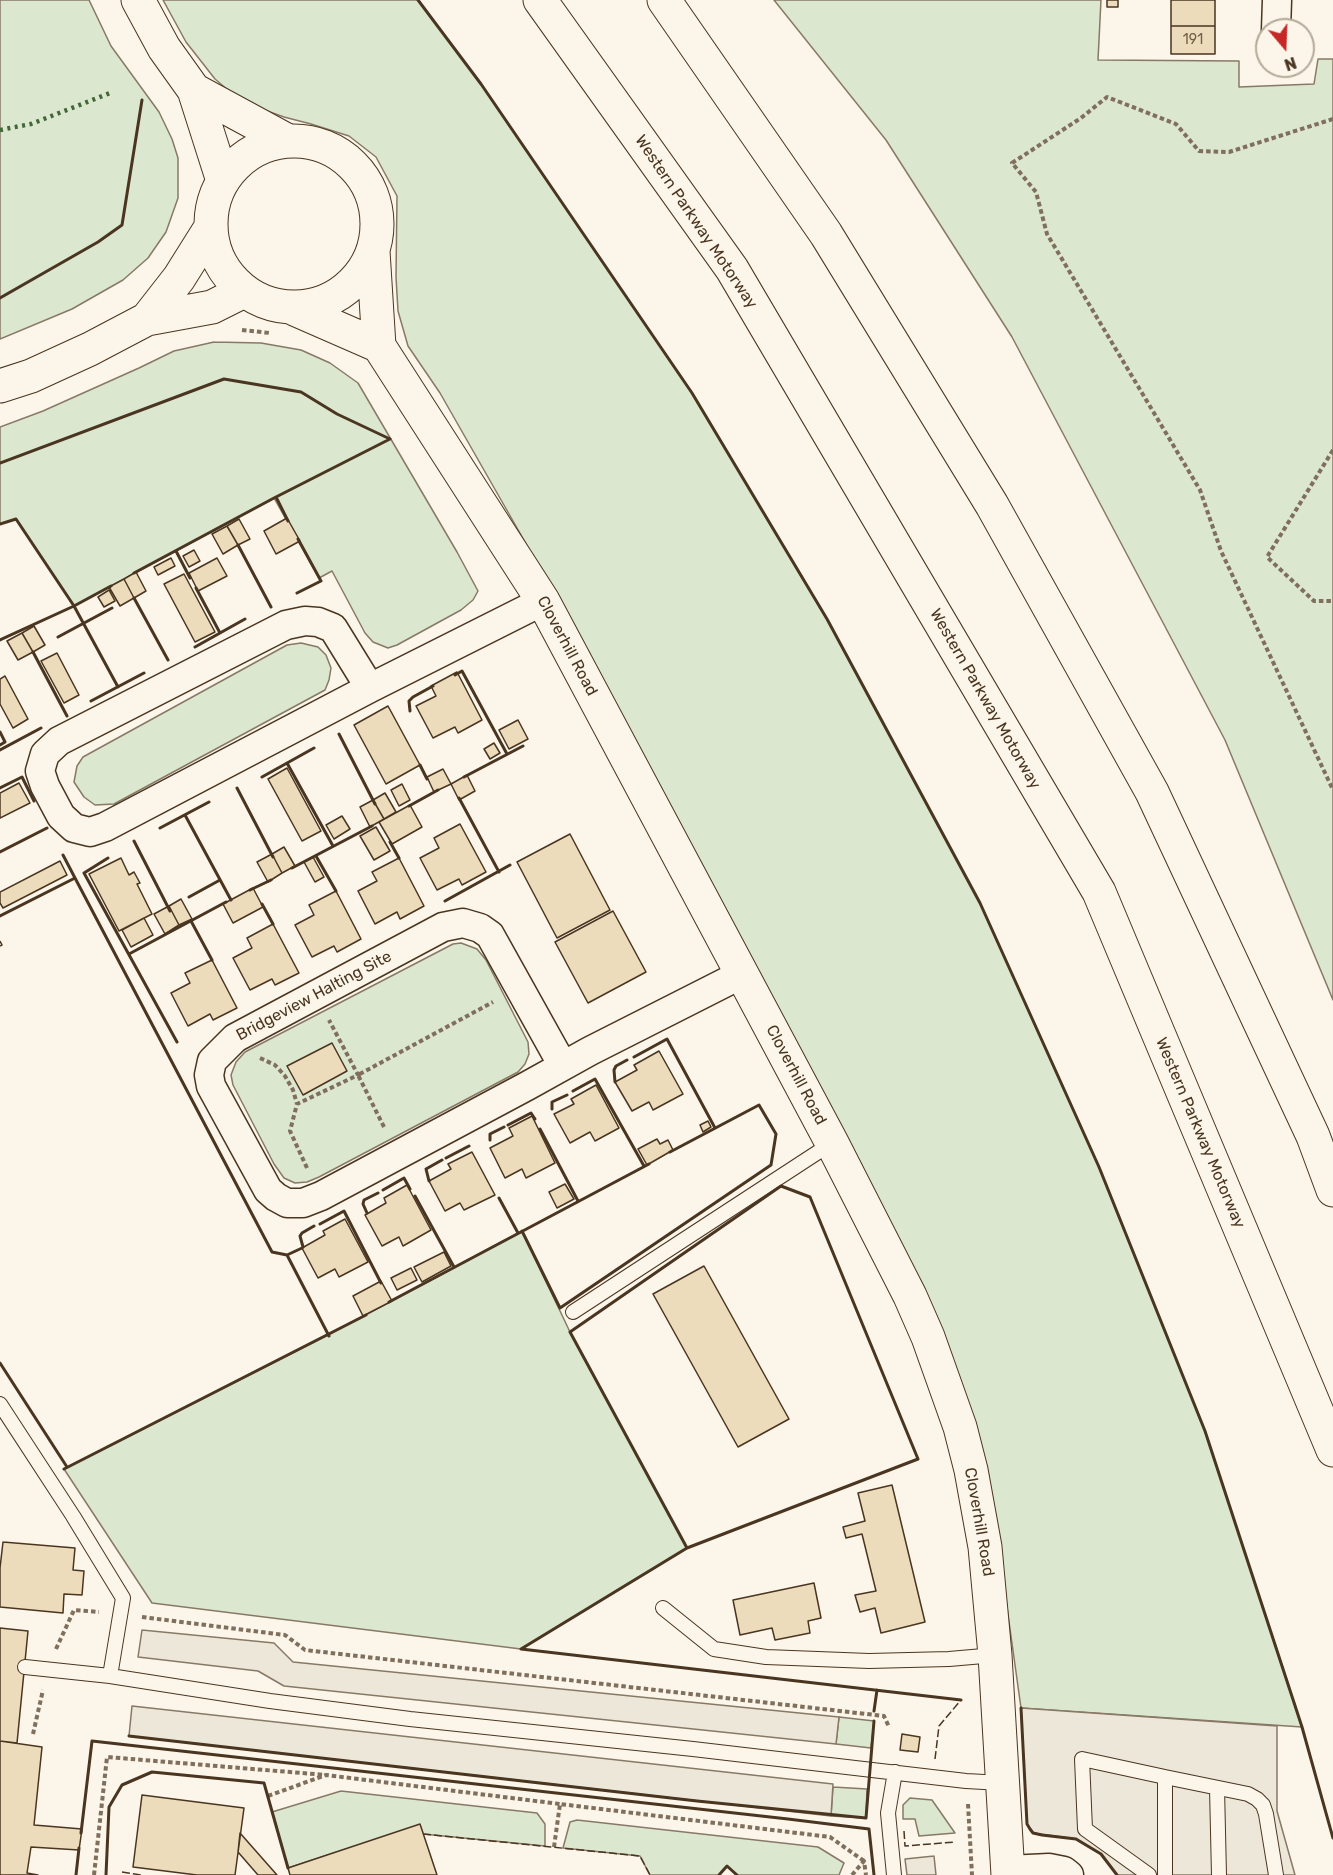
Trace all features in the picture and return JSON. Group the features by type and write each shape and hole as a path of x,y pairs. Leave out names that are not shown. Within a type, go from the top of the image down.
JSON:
{"main road":[{"path":"138,0 164,48 194,90 223,181"},
{"name":"Western Parkway Motorway","path":"540,0 732,269 1099,892 1333,1450"},
{"path":"664,0 826,234 992,505 1152,792 1313,1136 1333,1190"},
{"path":"194,90 288,141"},
{"path":"282,321 340,294 360,275 373,251 378,224 373,197 360,173 340,155 315,144 288,141 262,147 240,161 223,181 214,203 211,228 215,252 227,273 244,291 267,303 282,321 379,346"},
{"path":"147,319 179,278 211,228"},
{"name":"Cloverhill Road","path":"373,251 379,346 543,601 832,1143 923,1326 945,1382 971,1470 984,1537 995,1655 1008,1872"},
{"path":"0,386 31,376 90,350 147,319 212,307 244,291"}],"street":[{"path":"1276,18 1277,0"},
{"path":"370,688 333,628 318,622 305,621 286,625 59,741 45,754 40,771 45,786 61,816 74,828 90,832 113,823 370,688 543,601"},
{"name":"Bridgeview Halting Site","path":"563,1066 490,935 480,928 463,923 443,927 235,1038 212,1061 209,1075 211,1086 268,1190 287,1203 303,1203 321,1196 563,1066 742,974"},
{"path":"1008,1872 1049,1868 1064,1871 1070,1875"}],"lane":[{"path":"573,1312 832,1143"},
{"path":"0,1404 123,1598 110,1676"},
{"path":"663,1608 714,1648 766,1657 869,1661 950,1659 995,1655"},
{"path":"25,1666 411,1719 966,1781 1002,1783"},
{"path":"1149,1875 1085,1829 1082,1760 1248,1794 1257,1799 1263,1805 1266,1814 1276,1875"},
{"path":"894,1875 888,1813 895,1772"},
{"path":"1165,1777 1165,1875"},
{"path":"1217,1788 1219,1875"}],"path":[{"path":"1333,119 1229,152 1199,151 1176,124 1107,97 1081,118 1012,163 1036,192 1047,234 1200,490 1221,551 1333,790"},
{"path":"231,329 282,321"},
{"path":"1333,450 1267,557 1314,601 1333,601"},
{"path":"297,1104 358,1075 519,987"},
{"path":"315,995 398,1155"},
{"path":"225,1047 264,1059 275,1065 285,1077 293,1090 297,1104 290,1131 321,1196"},
{"path":"33,1734 47,1670 74,1610 285,1635 305,1650 884,1716 889,1727"},
{"path":"94,1875 107,1757 326,1775 830,1837 864,1861 866,1875"},
{"path":"268,1796 326,1775"},
{"path":"554,1847 560,1804"},
{"path":"970,1857 972,1875"},
{"path":"852,1875 864,1861"}],"green space":[{"path":"0,0 89,0 111,46 159,112 172,139 178,158 178,198 166,232 148,258 123,280 72,309 0,339"},
{"path":"163,0 418,0 481,84 692,393 827,619 980,903 1099,1167 1205,1431 1302,1727 1021,1708 988,1471 553,591 440,393 408,346 398,311 397,196 376,157 349,136 242,102 215,79 186,42"},
{"path":"774,0 1101,0 1098,60 1239,61 1239,87 1314,84 1318,59 1333,59 1333,1000 1225,740 1012,337 886,140"},
{"path":"214,342 261,343 301,350 330,363 358,383 478,591 473,600 461,610 397,645 388,648 373,642 365,633 332,571 319,578 274,498 74,606 16,519 0,524 0,427 43,411 174,351"},
{"path":"301,643 318,647 326,655 331,668 325,690 114,804 95,805 84,797 74,782 77,766 83,757 287,645"},
{"path":"461,943 477,949 486,960 528,1042 529,1054 525,1064 518,1072 319,1177 307,1182 295,1183 284,1178 274,1164 233,1085 231,1075 236,1062 245,1052 453,944"},
{"path":"522,1231 570,1332 687,1548 521,1649 152,1603 64,1469 330,1334"},
{"path":"839,1717 874,1721 871,1748 836,1744"},
{"path":"833,1787 867,1789 866,1818 831,1816"},
{"path":"341,1791 537,1813 545,1824 545,1846 423,1834 420,1825 288,1868 272,1812"},
{"path":"910,1798 932,1800 955,1833 919,1836 915,1819 903,1819 903,1805"},
{"path":"577,1820 818,1847 844,1863 839,1875 737,1875 727,1866 719,1875 650,1875 640,1856 563,1848 570,1822"}],"shaded area":[{"path":"142,1630 274,1643 293,1662 839,1717 836,1744 284,1686 258,1671 138,1657"},
{"path":"132,1706 833,1784 831,1816 129,1736"},
{"path":"1021,1708 1277,1726 1277,1811 1295,1875 1117,1875 1101,1854 1076,1839 1033,1833 1027,1824"},
{"path":"934,1856 936,1875 907,1875 905,1859"}],"building":[{"path":"1107,0 1118,0 1118,7 1107,7"},
{"path":"1171,0 1215,0 1215,26 1171,26"},
{"path":"1171,26 1215,26 1215,54 1171,54"},
{"path":"287,518 300,541 276,554 264,531"},
{"path":"239,519 250,539 238,545 227,526"},
{"path":"227,526 238,545 223,554 212,534"},
{"path":"194,550 200,561 189,567 183,556"},
{"path":"171,558 175,566 158,575 154,567"},
{"path":"217,558 227,576 198,591 189,573"},
{"path":"136,572 146,591 134,598 124,579"},
{"path":"184,574 215,632 195,642 164,584"},
{"path":"124,579 134,598 120,606 109,587"},
{"path":"109,590 115,601 104,607 98,597"},
{"path":"34,626 45,645 33,652 22,633"},
{"path":"22,633 33,652 18,660 7,641"},
{"path":"57,653 79,695 64,703 41,661"},
{"path":"457,672 482,720 458,733 455,727 433,738 416,706 436,696 431,686"},
{"path":"5,676 28,719 13,728 0,704 0,679"},
{"path":"388,706 420,765 386,784 354,725"},
{"path":"518,720 528,739 509,749 499,730"},
{"path":"494,743 500,753 490,759 484,749"},
{"path":"287,768 321,831 302,841 268,779"},
{"path":"443,769 451,784 434,792 427,777"},
{"path":"467,775 475,791 459,800 451,784"},
{"path":"19,783 30,803 0,818 0,793"},
{"path":"402,784 410,800 399,806 391,790"},
{"path":"385,793 396,812 384,819 373,800"},
{"path":"373,800 384,819 370,827 360,807"},
{"path":"410,805 422,827 392,844 379,822"},
{"path":"342,816 350,829 334,839 326,825"},
{"path":"460,824 486,872 462,885 459,879 437,890 420,858 439,848 434,838"},
{"path":"376,827 390,851 374,860 360,836"},
{"path":"570,834 610,910 557,938 517,862"},
{"path":"284,847 295,866 282,873 272,854"},
{"path":"272,854 282,873 268,882 257,862"},
{"path":"313,857 324,877 315,882 304,862"},
{"path":"121,858 129,875 134,872 140,883 137,884 152,914 119,931 89,874"},
{"path":"399,858 424,906 400,919 397,912 375,924 358,891 377,881 372,872"},
{"path":"60,861 67,875 3,908 0,903 0,892"},
{"path":"253,888 263,907 233,923 223,904"},
{"path":"336,891 361,939 337,952 334,946 312,957 295,925 314,915 309,905"},
{"path":"181,899 192,919 179,925 169,906"},
{"path":"169,906 179,925 165,934 154,914"},
{"path":"613,911 646,972 588,1003 555,942"},
{"path":"144,918 153,935 131,947 122,930"},
{"path":"273,924 299,973 275,985 272,979 250,990 233,958 252,948 247,938"},
{"path":"212,960 237,1008 213,1020 210,1014 188,1026 171,993 190,983 185,973"},
{"path":"332,1043 347,1071 303,1095 287,1066"},
{"path":"659,1051 683,1094 653,1110 649,1102 632,1111 615,1082 637,1070 634,1065"},
{"path":"596,1085 619,1128 595,1141 590,1132 570,1143 554,1114 574,1104 571,1099"},
{"path":"532,1116 555,1163 526,1178 522,1169 505,1178 490,1148 513,1136 509,1128"},
{"path":"708,1121 711,1127 703,1132 700,1125"},
{"path":"657,1139 660,1144 668,1140 673,1150 647,1165 638,1149"},
{"path":"472,1152 495,1195 464,1210 460,1203 445,1211 429,1181 451,1169 448,1164"},
{"path":"565,1184 574,1199 557,1208 549,1192"},
{"path":"407,1185 431,1230 403,1246 399,1237 382,1246 365,1215 386,1203 384,1198"},
{"path":"345,1219 368,1262 339,1277 335,1269 318,1278 302,1248 325,1235 323,1231"},
{"path":"444,1252 451,1266 422,1282 414,1267"},
{"path":"704,1266 789,1419 738,1447 653,1294"},
{"path":"411,1268 417,1280 397,1290 391,1278"},
{"path":"381,1281 392,1301 363,1316 353,1296"},
{"path":"892,1485 925,1622 881,1633 875,1608 860,1612 855,1595 876,1591 862,1534 846,1538 843,1527 865,1521 858,1493"},
{"path":"3,1542 75,1548 73,1570 84,1571 82,1595 64,1594 63,1613 0,1607"},
{"path":"814,1583 821,1618 808,1621 810,1633 775,1640 772,1628 740,1635 733,1600"},
{"path":"0,1628 28,1631 17,1743 0,1741"},
{"path":"902,1734 920,1737 918,1752 900,1750"},
{"path":"0,1741 42,1747 34,1825 82,1829 79,1850 31,1847 27,1873 38,1875 0,1875"},
{"path":"142,1795 244,1808 235,1875 197,1875 133,1867"},
{"path":"420,1824 437,1875 290,1875 288,1868"},
{"path":"240,1833 277,1875 258,1875 238,1852"}],"hedge":[{"path":"0,130 31,124 110,93"}],"fence":[{"path":"0,941 2,945 0,946"},
{"path":"935,1759 939,1726 961,1700"},
{"path":"904,1831 905,1846 955,1842"},
{"path":"423,1834 640,1856 650,1875"},
{"path":"122,1872 141,1875"}],"wall":[{"path":"418,0 481,84 692,393 827,619 980,903 1099,1167 1205,1431 1302,1727 1333,1838"},
{"path":"0,298 98,242 122,225 142,100"},
{"path":"0,463 224,379 301,392 337,414 390,439 134,573"},
{"path":"276,497 288,521"},
{"path":"0,524 16,519 74,606 118,687"},
{"path":"297,593 321,581 298,539"},
{"path":"238,545 271,607"},
{"path":"176,551 190,578"},
{"path":"0,640 111,586"},
{"path":"196,588 220,633"},
{"path":"134,598 168,660"},
{"path":"58,637 112,608"},
{"path":"195,647 245,619"},
{"path":"33,652 67,716"},
{"path":"455,675 462,671 507,754"},
{"path":"91,701 144,673"},
{"path":"410,711 409,701 433,686"},
{"path":"0,750 41,728"},
{"path":"0,732 5,742 0,745"},
{"path":"339,734 375,804"},
{"path":"464,777 523,746"},
{"path":"262,777 314,748"},
{"path":"287,763 333,846"},
{"path":"420,765 427,779"},
{"path":"0,788 22,777 34,801"},
{"path":"237,788 273,857"},
{"path":"409,806 438,790"},
{"path":"459,798 499,872"},
{"path":"160,828 209,802"},
{"path":"185,815 231,900"},
{"path":"292,868 372,826"},
{"path":"0,852 47,828"},
{"path":"134,841 170,911"},
{"path":"390,842 399,858"},
{"path":"63,855 75,878"},
{"path":"316,856 336,891"},
{"path":"108,858 84,873 177,1042"},
{"path":"445,901 510,865"},
{"path":"0,916 75,878 272,1252 287,1255 329,1336"},
{"path":"189,897 220,880"},
{"path":"250,890 271,880"},
{"path":"129,954 226,902"},
{"path":"262,904 273,924"},
{"path":"191,921 212,960"},
{"path":"634,1057 667,1039 715,1128"},
{"path":"615,1082 616,1066 627,1060"},
{"path":"573,1091 595,1079 644,1166"},
{"path":"552,1109 552,1102 567,1095"},
{"path":"522,1231 560,1308 771,1165 776,1134 759,1105 670,1152"},
{"path":"508,1125 531,1113 535,1119"},
{"path":"490,1140 490,1134 504,1127"},
{"path":"540,1129 578,1201"},
{"path":"446,1158 469,1146"},
{"path":"429,1181 426,1169 442,1160"},
{"path":"389,1302 649,1164"},
{"path":"383,1190 404,1178 410,1189"},
{"path":"687,1548 570,1332 781,1186 810,1197 918,1459 687,1548 521,1649 961,1700"},
{"path":"367,1213 363,1204 364,1200 378,1193"},
{"path":"415,1196 454,1267"},
{"path":"499,1198 518,1233"},
{"path":"320,1224 344,1211 381,1283"},
{"path":"303,1247 300,1236 314,1226"},
{"path":"287,1255 302,1248"},
{"path":"64,1469 366,1315"},
{"path":"0,1363 67,1467"},
{"path":"874,1711 877,1690"},
{"path":"1021,1708 1027,1824 1033,1833 1076,1839 1101,1854 1117,1875"},
{"path":"129,1736 866,1818 874,1721"},
{"path":"81,1833 92,1741 869,1829 874,1875"},
{"path":"106,1875 109,1807 122,1785 152,1772 264,1783 288,1868"},
{"path":"76,1875 79,1848"},
{"path":"719,1875 727,1866 737,1875"}]}
